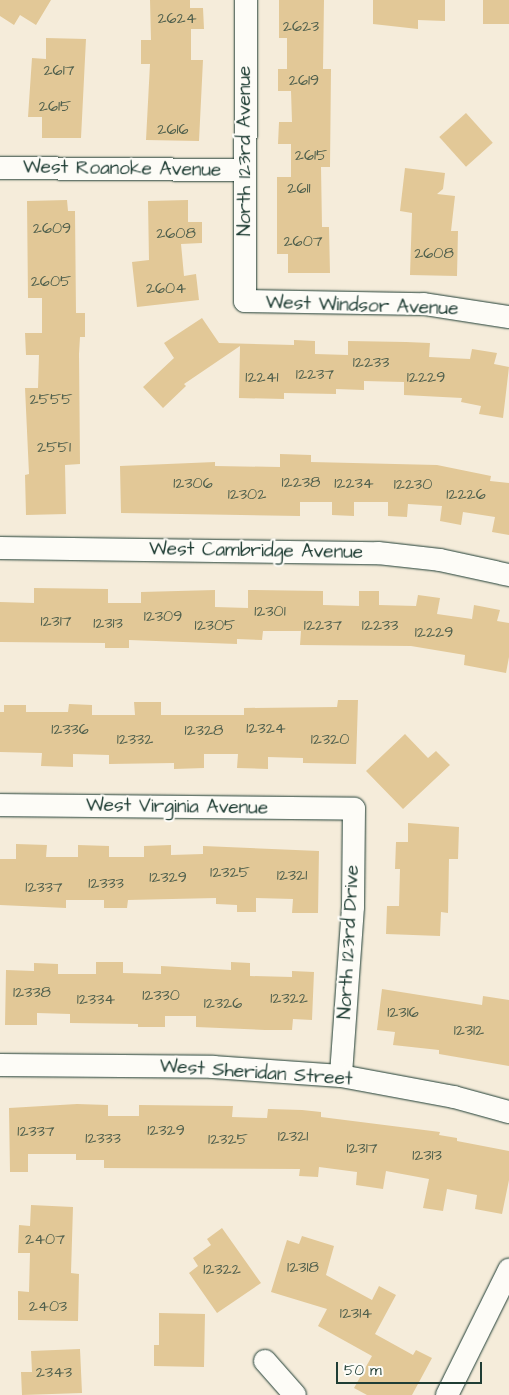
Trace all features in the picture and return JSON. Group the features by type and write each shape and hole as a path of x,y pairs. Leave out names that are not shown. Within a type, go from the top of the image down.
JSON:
{"street":[{"name":"North 123rd Avenue","path":"245,301 246,0"},
{"name":"West Roanoke Avenue","path":"0,168 244,170"},
{"name":"West Windsor Avenue","path":"245,301 424,304 509,318"},
{"name":"West Cambridge Avenue","path":"0,548 378,553 440,560 509,575"},
{"name":"West Virginia Avenue","path":"0,805 354,809"},
{"name":"North 123rd Drive","path":"341,1076 352,907 354,809"},
{"name":"West Sheridan Street","path":"0,1065 213,1066 341,1076 454,1097 509,1112"},
{"path":"447,1395 509,1270"},
{"path":"266,1361 294,1395"}],"building":[{"path":"0,0 51,0 36,25 20,15 14,25 0,16"},
{"path":"150,0 190,0 190,8 203,8 204,29 191,29 191,60 203,60 199,141 146,140 150,64 141,64 141,40 151,40"},
{"path":"279,0 324,0 323,69 331,69 330,167 321,167 322,227 329,227 330,273 288,273 288,254 277,254 277,177 291,177 291,144 278,144 279,122 292,122 291,91 278,91 278,69 287,69 287,38 279,38"},
{"path":"373,0 445,0 445,21 418,20 418,29 373,24"},
{"path":"483,0 509,0 509,24 483,24"},
{"path":"46,38 86,39 81,138 42,138 42,117 28,117 32,58 46,59"},
{"path":"466,113 493,143 466,167 439,137"},
{"path":"405,168 445,173 443,189 437,194 455,196 451,231 458,231 457,276 410,275 412,213 400,211"},
{"path":"67,200 68,211 75,211 76,313 85,313 85,337 80,337 79,354 80,464 65,465 66,514 26,515 25,475 29,474 25,388 38,388 39,355 26,355 25,333 42,333 42,298 28,298 27,201"},
{"path":"188,200 188,222 202,222 202,243 181,244 184,276 196,274 199,300 137,307 132,262 149,260 148,201"},
{"path":"202,318 219,343 294,345 294,340 315,341 315,354 348,355 348,341 406,342 430,343 429,357 470,359 472,349 497,353 494,364 509,367 503,418 479,414 481,406 461,402 462,398 404,395 404,382 364,381 364,390 336,389 336,394 284,393 284,399 239,398 240,346 184,384 186,386 163,408 143,387 174,358 164,343"},
{"path":"280,454 311,455 311,462 437,465 491,476 490,481 509,483 509,535 492,532 495,517 463,512 461,525 440,521 442,506 408,504 407,517 388,516 388,502 354,502 354,516 332,515 332,502 300,502 300,516 121,513 120,466 215,462 215,466 280,467"},
{"path":"34,588 108,589 108,603 141,603 141,592 215,590 215,607 248,608 248,590 323,591 323,605 359,606 359,591 379,591 379,605 416,606 418,595 440,598 437,614 472,619 474,605 500,610 497,621 509,623 509,657 506,673 464,665 465,655 411,646 300,645 301,631 263,631 262,640 237,639 237,644 129,640 129,648 105,648 105,643 0,642 0,602 34,603"},
{"path":"338,700 358,700 356,764 303,763 303,758 268,757 268,769 237,768 238,754 204,754 204,768 174,769 174,763 109,764 109,755 73,754 73,767 41,766 42,753 0,752 0,712 4,712 4,705 26,705 26,712 68,712 69,704 92,705 92,715 135,715 134,702 161,702 161,715 244,715 244,708 337,707"},
{"path":"405,734 428,758 436,751 450,765 403,809 366,771"},
{"path":"408,823 459,827 458,859 449,859 448,913 441,912 440,936 386,934 387,906 399,906 400,869 395,869 396,842 408,842"},
{"path":"16,844 47,845 46,857 78,857 78,845 109,846 109,857 144,857 144,846 171,845 171,855 203,854 203,846 319,851 318,913 292,913 293,899 256,898 256,912 237,912 237,905 216,904 216,898 128,900 127,908 104,908 104,900 66,900 66,908 0,905 0,859 16,859"},
{"path":"96,962 123,962 123,973 161,974 161,966 231,970 231,962 250,963 250,976 292,977 292,971 314,972 312,1020 293,1019 292,1030 265,1030 196,1027 196,1016 165,1016 165,1027 138,1027 138,1024 70,1023 70,1014 37,1013 37,1025 5,1025 6,970 34,971 34,963 58,964 58,974 96,974"},
{"path":"382,989 482,1005 483,996 509,1000 509,1066 439,1054 439,1050 393,1045 395,1032 377,1030"},
{"path":"77,1104 108,1105 108,1116 139,1116 139,1105 233,1106 232,1117 267,1118 268,1109 302,1110 321,1112 321,1117 440,1132 439,1135 457,1138 457,1141 509,1151 509,1180 502,1214 475,1209 477,1195 447,1189 443,1211 423,1208 429,1179 386,1171 383,1189 356,1185 357,1172 319,1167 318,1177 299,1176 300,1169 104,1168 104,1160 76,1160 76,1154 28,1154 28,1172 10,1172 9,1108"},
{"path":"31,1205 73,1207 71,1273 79,1274 78,1321 18,1320 18,1291 29,1292 30,1253 18,1253 19,1225 30,1226"},
{"path":"222,1228 261,1283 217,1313 189,1273 198,1266 193,1258 211,1245 207,1239"},
{"path":"302,1236 334,1246 326,1275 372,1300 379,1286 396,1295 375,1334 413,1355 416,1350 432,1358 412,1395 367,1395 354,1388 372,1356 318,1326 327,1309 271,1292 287,1240 299,1244"},
{"path":"159,1313 205,1314 204,1367 154,1366 154,1345 159,1345"},
{"path":"80,1349 82,1393 22,1395 21,1372 32,1372 31,1351"}]}
